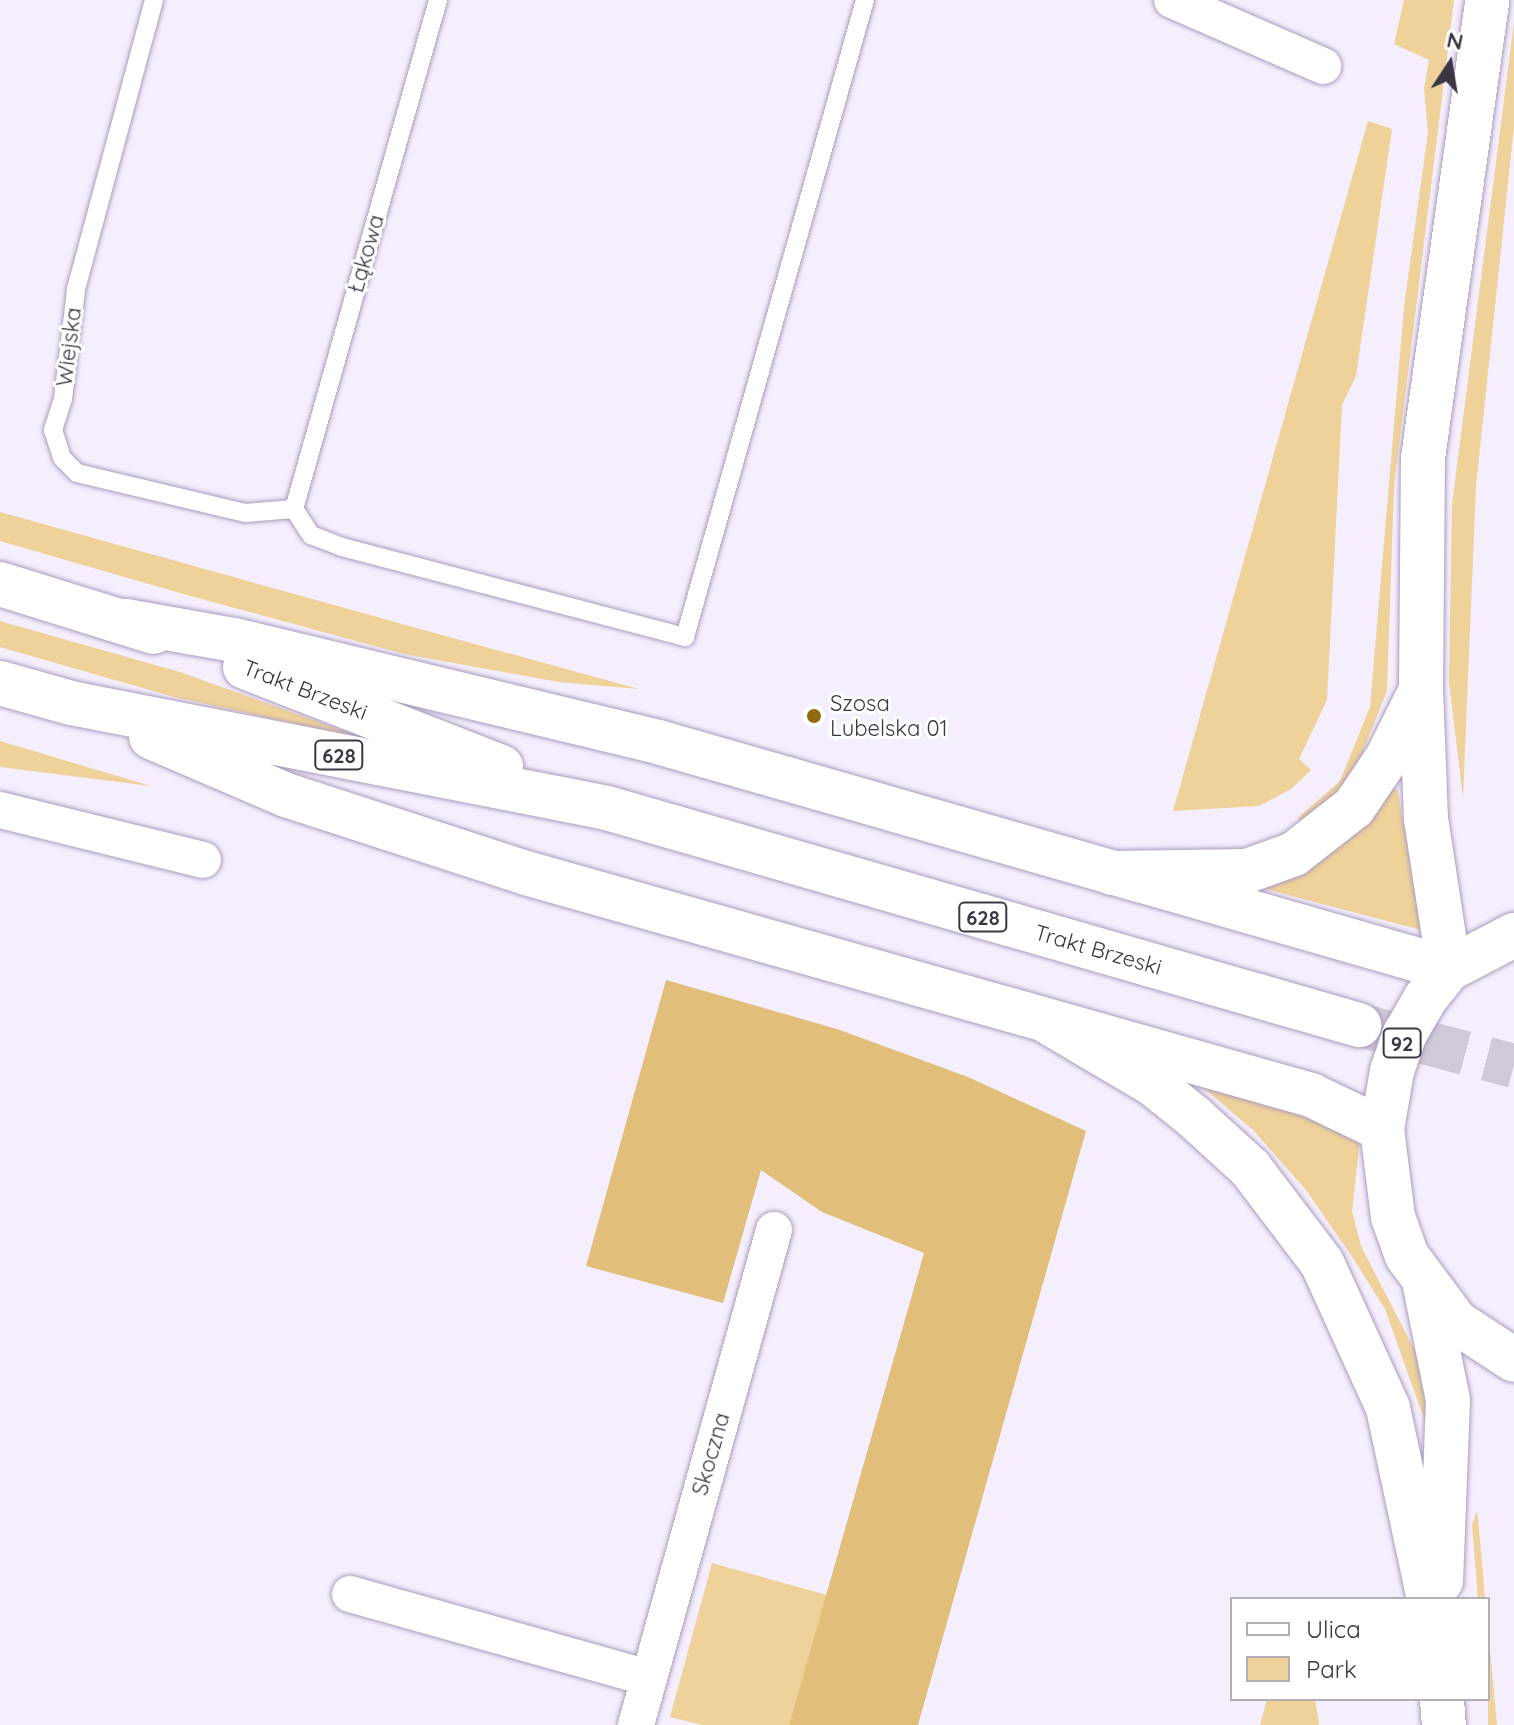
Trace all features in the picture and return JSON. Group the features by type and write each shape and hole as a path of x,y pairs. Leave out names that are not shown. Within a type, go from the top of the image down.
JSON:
{"main road":[{"path":"126,621 234,640 658,742 1449,969 1429,857 1421,688 1423,458 1487,0"},
{"name":"Trakt Brzeski","path":"0,584 126,621 607,808"},
{"name":"Trakt Brzeski","path":"0,683 71,703 607,808 1359,1025"},
{"path":"1112,873 1247,871 1294,854 1354,807 1373,782 1421,688"},
{"path":"71,703 286,795 526,873 1311,1095 1382,1129"},
{"name":"92","path":"1514,935 1449,969 1405,1033 1382,1129 1393,1217 1425,1286 1456,1322 1514,1360"},
{"path":"1048,1022 1153,1084 1194,1117 1250,1168 1308,1242 1346,1309 1388,1408 1429,1597"},
{"path":"1425,1286 1448,1400 1441,1597"},
{"path":"1442,1701 1444,1725"}],"street":[{"path":"1172,0 1323,66"},
{"path":"0,810 203,860"},
{"name":"Skoczna","path":"636,1725 774,1230"},
{"path":"350,1594 648,1678"}],"lane":[{"name":"Wiejska","path":"154,0 76,290 63,399 53,430 62,458 77,473 245,513 294,509"},
{"name":"Łąkowa","path":"294,509 438,0"},
{"path":"294,509 311,535 342,547 685,637 865,0"}],"green space":[{"path":"1404,0 1454,0 1394,486 1387,691 1357,766 1338,795 1302,825 1298,818 1340,781 1370,707 1404,307 1428,132 1424,89 1429,60 1394,44"},
{"path":"1514,22 1514,126 1476,486 1463,798 1449,682 1452,504"},
{"path":"1368,121 1392,129 1356,376 1342,405 1327,700 1299,759 1311,770 1291,789 1259,806 1173,811"},
{"path":"0,512 639,689 559,682 404,654 183,594 0,541"},
{"path":"0,621 180,672 369,740 174,697 0,647"},
{"path":"0,741 151,786 0,767"},
{"path":"1393,787 1398,791 1421,930 1265,889 1301,869"},
{"path":"1192,1078 1255,1093 1360,1140 1352,1211 1361,1246 1416,1353 1433,1444 1385,1309 1353,1258 1306,1190 1254,1131"},
{"path":"1477,1510 1485,1597 1478,1597 1472,1525"},
{"path":"712,1563 827,1595 789,1725 703,1725 670,1717"},
{"path":"1490,1650 1497,1725 1488,1725 1490,1701"},
{"path":"1266,1701 1315,1701 1319,1725 1260,1725"}],"shaded area":[{"path":"666,980 837,1029 968,1077 1086,1131 918,1725 789,1725 924,1253 822,1212 761,1170 723,1303 586,1266"}],"tunnel":[{"path":"1359,1025 1514,1066"}],"place":[{"name":"Szosa Lubelska 01","path":"814,716"}]}
